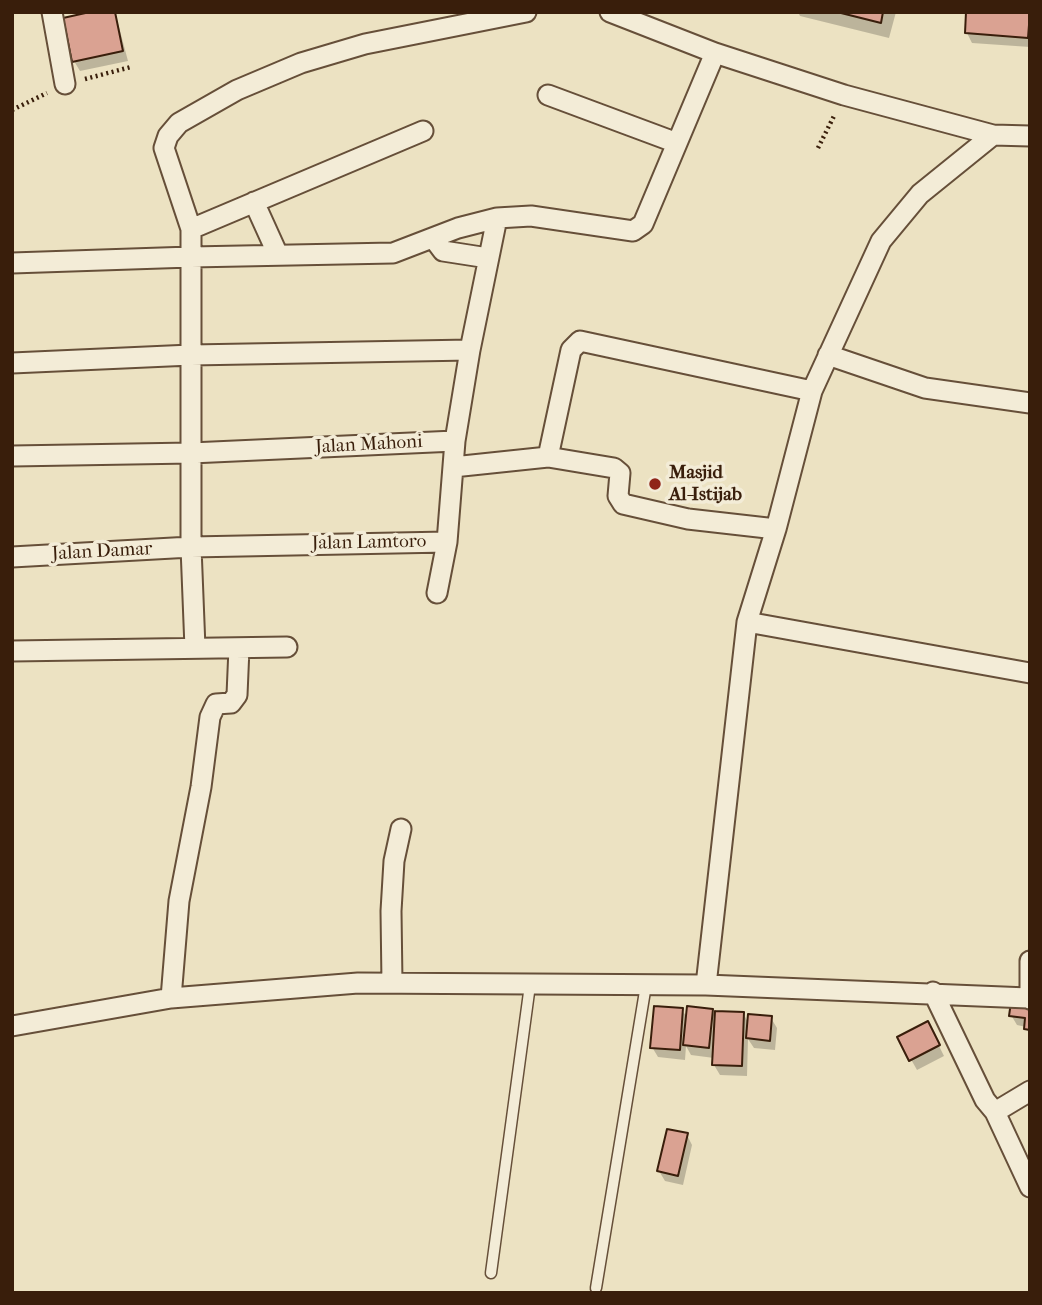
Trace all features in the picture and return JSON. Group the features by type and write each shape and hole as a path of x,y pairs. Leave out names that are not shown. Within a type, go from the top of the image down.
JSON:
{"street":[{"path":"52,12 65,84"},
{"path":"195,648 191,547 191,229 164,148 167,136 178,123 237,90 301,63 365,44 526,12"},
{"path":"610,12 715,53 844,95 993,135 1030,136"},
{"path":"12,263 393,253 458,228 497,218 531,216 632,231 643,224 715,53"},
{"path":"548,95 677,143"},
{"path":"191,229 423,131"},
{"path":"706,985 747,622 776,529 812,391 881,241 920,194 993,135"},
{"path":"254,202 278,254"},
{"path":"455,441 497,218"},
{"path":"434,239 443,251 488,258"},
{"path":"548,457 571,350 580,341 812,391"},
{"path":"12,363 191,355 470,351"},
{"path":"828,355 925,388 1030,403"},
{"name":"Jalan Mahoni","path":"12,456 191,453 455,441"},
{"name":"Jalan Lamtoro","path":"191,547 447,542 455,441"},
{"path":"453,467 548,457 618,470 618,496 623,503 688,519 776,529"},
{"path":"437,593 447,542"},
{"name":"Jalan Damar","path":"12,557 191,547"},
{"path":"747,622 1030,673"},
{"path":"171,998 179,901 201,787 212,711 216,704 231,703 237,695 239,648"},
{"path":"12,650 286,648"},
{"path":"392,983 393,886 401,829"},
{"path":"12,1026 171,998 392,983 706,985 933,992 1029,999 1030,961"},
{"path":"933,992 1030,1187"},
{"path":"995,1112 1030,1091"}],"lane":[{"path":"491,1273 530,985"},
{"path":"596,1288 646,985"}],"path":[{"path":"12,110 65,84 131,67"},
{"path":"818,148 844,95"}],"building":[{"path":"90,12 115,12 123,51 72,62 63,18"},
{"path":"837,12 883,12 881,23"},
{"path":"966,12 1030,12 1028,38 965,33"},
{"path":"1011,1002 1030,1005 1030,1030 1024,1029 1025,1018 1009,1016"},
{"path":"654,1006 683,1008 680,1050 650,1048"},
{"path":"687,1006 713,1009 709,1048 683,1045"},
{"path":"715,1011 744,1012 742,1066 712,1065"},
{"path":"748,1014 772,1016 770,1041 746,1038"},
{"path":"928,1021 940,1045 909,1061 897,1037"},
{"path":"667,1129 688,1133 678,1176 657,1171"}],"place":[{"name":"Masjid Al-Istijab","path":"655,484"}]}
